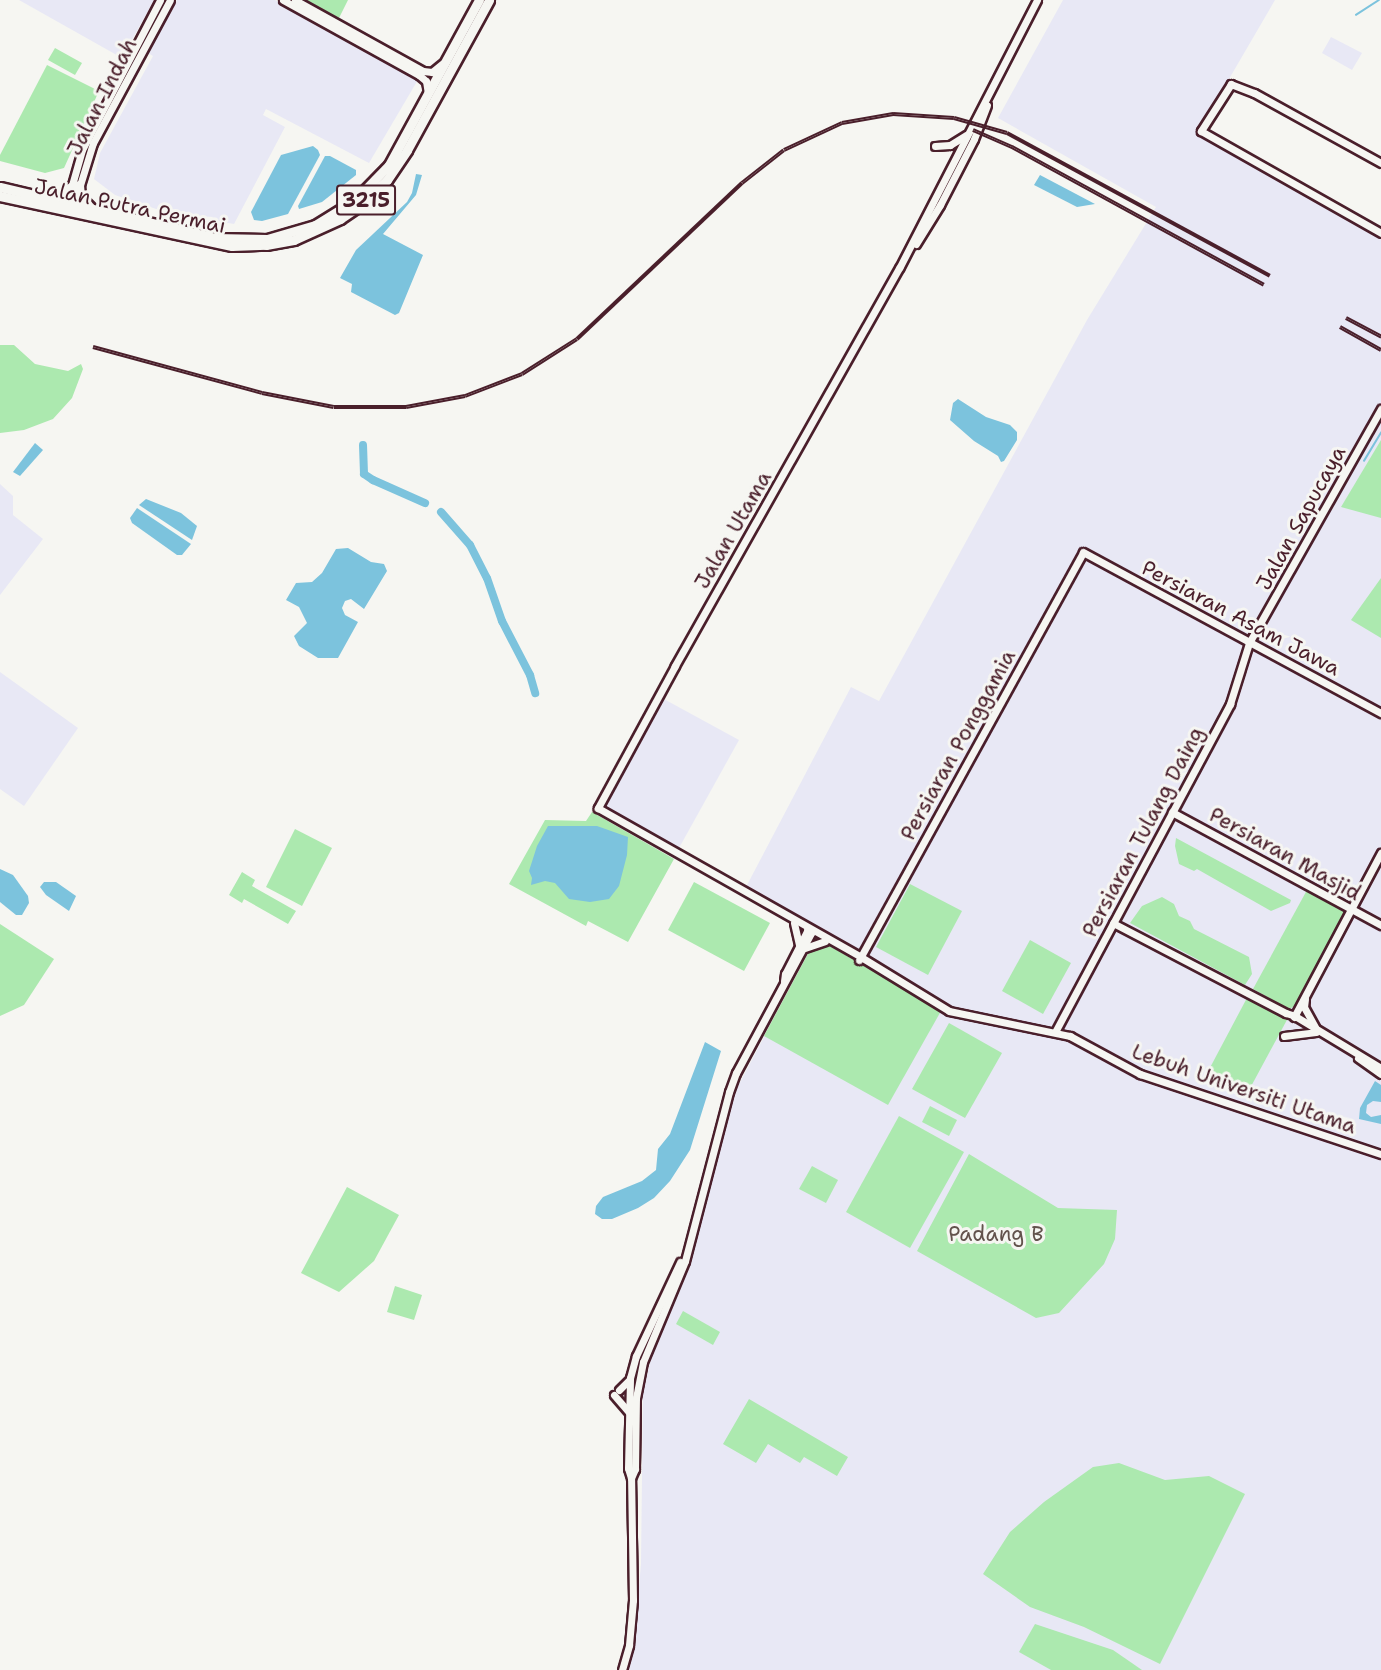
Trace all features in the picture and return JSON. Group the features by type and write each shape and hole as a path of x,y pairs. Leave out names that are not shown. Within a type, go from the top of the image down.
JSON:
{"main road":[{"name":"Jalan Putra Permai","path":"0,187 45,198 69,209 96,211 225,239 267,239 296,232 341,211 370,187 399,151 479,0"},
{"name":"Jalan Putra Permai","path":"0,196 69,209 232,246 266,245 294,240 333,223 368,198 395,169 489,0"},
{"path":"45,198 60,195 76,185 82,200 96,211"}],"street":[{"name":"Jalan Indah","path":"148,34 160,0"},
{"name":"Jalan Indah","path":"69,209 82,150 170,0"},
{"path":"283,0 419,75 426,81 428,94"},
{"path":"295,0 423,71 432,72 446,61"},
{"path":"960,159 968,133 1037,0"},
{"path":"960,159 997,77"},
{"path":"1381,163 1254,93 1231,84 1226,88 1201,131 1381,233"},
{"path":"935,146 950,145 968,133"},
{"name":"Jalan Utama","path":"679,855 598,808 675,666 960,159"},
{"name":"Jalan Sapucaya","path":"1250,643 1381,410"},
{"name":"Persiaran Asam Jawa","path":"1085,552 1381,713"},
{"name":"Persiaran Ponggamia","path":"862,960 910,867 1081,554 1085,552"},
{"name":"Persiaran Tulang Daing","path":"1055,1032 1230,704 1250,643"},
{"path":"1245,660 1250,652 1261,649"},
{"name":"Persiaran Masjid","path":"1172,812 1381,925"},
{"path":"1291,1017 1306,996 1381,853"},
{"name":"Lebuh Universiti Utama","path":"679,855 825,941 862,960"},
{"name":"Lebuh Universiti Utama","path":"737,889 778,910 949,1011 1055,1032 1081,1040 1124,1067 1140,1074 1381,1154"},
{"path":"778,910 809,931 838,945"},
{"path":"794,923 801,948"},
{"path":"1113,923 1316,1030 1381,1068"},
{"path":"631,1478 635,1469 639,1374 685,1255 729,1092 809,931"},
{"path":"801,948 825,941"},
{"path":"1306,996 1304,1007 1316,1030 1381,1074"},
{"path":"1284,1036 1316,1030"},
{"path":"622,1670 629,1645 633,1600 631,1478 628,1468 630,1378 636,1356 685,1255"},
{"path":"629,1412 616,1392 630,1378"}],"shaded area":[{"path":"19,0 154,0 122,58"},
{"path":"177,0 275,0 419,78 369,163 266,109 263,115 285,127 234,224 162,211 115,195 94,179 100,153 153,56 148,53"},
{"path":"1063,0 1275,0 1201,127 1381,227 1381,1670 628,1670 637,1611 641,1563 643,1393 655,1341 670,1303 736,1090 821,929 746,887 851,687 879,701 1087,320 1156,207 998,118"},
{"path":"1331,37 1362,53 1352,70 1322,53"},
{"path":"0,484 13,496 13,515 43,539 0,595"},
{"path":"0,672 78,728 24,806 0,789"},
{"path":"662,698 739,740 679,848 603,807"}],"green space":[{"path":"306,0 348,0 339,18"},
{"path":"55,48 82,63 75,75 48,60"},
{"path":"47,65 99,91 64,168 45,173 0,161 0,155"},
{"path":"0,345 14,345 35,364 68,371 81,364 83,369 72,398 53,419 24,430 0,433"},
{"path":"1381,440 1381,518 1341,507"},
{"path":"1381,578 1381,638 1351,620"},
{"path":"592,812 674,859 628,942 588,921 586,926 509,884 545,820 586,821"},
{"path":"295,829 332,848 302,906 266,887"},
{"path":"1176,838 1291,900 1290,903 1271,911 1197,869 1194,871 1179,864 1175,846"},
{"path":"242,872 255,880 252,886 296,911 288,924 244,899 242,903 229,895"},
{"path":"694,882 770,923 744,971 668,930"},
{"path":"910,884 962,911 928,975 876,947"},
{"path":"1307,890 1347,912 1295,1006 1289,1009 1253,989"},
{"path":"1162,897 1174,904 1179,916 1190,921 1194,929 1249,957 1252,974 1245,985 1130,923 1142,906"},
{"path":"0,924 54,959 24,1005 0,1016"},
{"path":"1030,940 1071,963 1043,1014 1002,991"},
{"path":"825,943 941,1011 888,1105 764,1036 810,950"},
{"path":"1248,996 1288,1018 1248,1092 1204,1079"},
{"path":"949,1023 1002,1053 965,1118 912,1089"},
{"path":"930,1106 957,1120 949,1136 922,1122"},
{"path":"899,1116 964,1152 910,1248 846,1212"},
{"name":"Padang B","path":"969,1154 1058,1208 1117,1210 1115,1239 1104,1264 1059,1313 1036,1318 917,1251"},
{"path":"812,1166 838,1180 826,1203 799,1189"},
{"path":"347,1187 399,1215 374,1261 339,1292 301,1273"},
{"path":"395,1286 422,1295 414,1320 387,1312"},
{"path":"683,1311 720,1332 713,1345 676,1324"},
{"path":"749,1399 848,1457 837,1476 804,1457 800,1463 768,1444 756,1463 723,1444"},
{"path":"1119,1463 1165,1480 1209,1476 1245,1494 1160,1664 1084,1627 1030,1607 983,1574 1010,1532 1044,1502 1093,1467"},
{"path":"1035,1624 1113,1650 1142,1670 1051,1670 1019,1652"}],"water":[{"path":"313,146 320,155 288,214 262,221 254,220 251,212 281,155"},
{"path":"325,156 330,156 356,170 356,175 322,202 299,209 298,206"},
{"path":"416,174 422,175 416,195 383,234 423,255 399,313 395,315 351,292 352,284 340,278 356,250 407,202 412,193"},
{"path":"1040,175 1095,204 1077,207 1034,185"},
{"path":"958,399 986,417 1010,425 1017,432 1017,440 1004,461 1001,462 998,456 974,441 950,420 953,403"},
{"path":"35,443 43,450 20,476 13,472"},
{"path":"146,499 181,513 197,526 192,540 139,505"},
{"path":"137,508 191,544 182,555 177,555 132,523 130,518"},
{"path":"348,548 371,562 384,564 387,571 364,609 351,599 345,601 342,608 345,615 358,622 338,658 318,658 299,646 294,636 307,623 299,607 286,600 296,583 312,582 322,573 336,549"},
{"path":"548,826 597,826 628,837 627,855 619,886 609,899 590,902 569,899 555,883 545,881 531,885 532,878 529,871 537,846"},
{"path":"0,869 13,875 28,896 29,903 22,915 16,915 0,902"},
{"path":"44,882 56,882 76,896 69,911 46,895 40,887"},
{"path":"705,1042 721,1051 690,1150 670,1181 654,1198 612,1219 602,1219 595,1214 596,1206 603,1197 642,1181 656,1170 658,1149 670,1134"},
{"path":"1375,1081 1381,1085 1381,1102 1373,1101 1367,1105 1366,1113 1371,1117 1381,1115 1381,1124 1359,1119 1360,1108"}],"waterway":[{"path":"1356,15 1379,0"},
{"path":"1364,461 1381,433"},
{"path":"363,445 364,474 425,503"},
{"path":"441,512 470,545 487,578 502,621 530,675 535,693"}],"railway":[{"path":"93,347 262,393 334,407 406,407 465,396 522,374 577,339 742,183 784,150 842,123 893,114 954,118 1007,133 1270,276"},
{"path":"973,130 1012,147 1264,285"},
{"path":"1346,318 1381,337"},
{"path":"1340,327 1381,350"}]}
